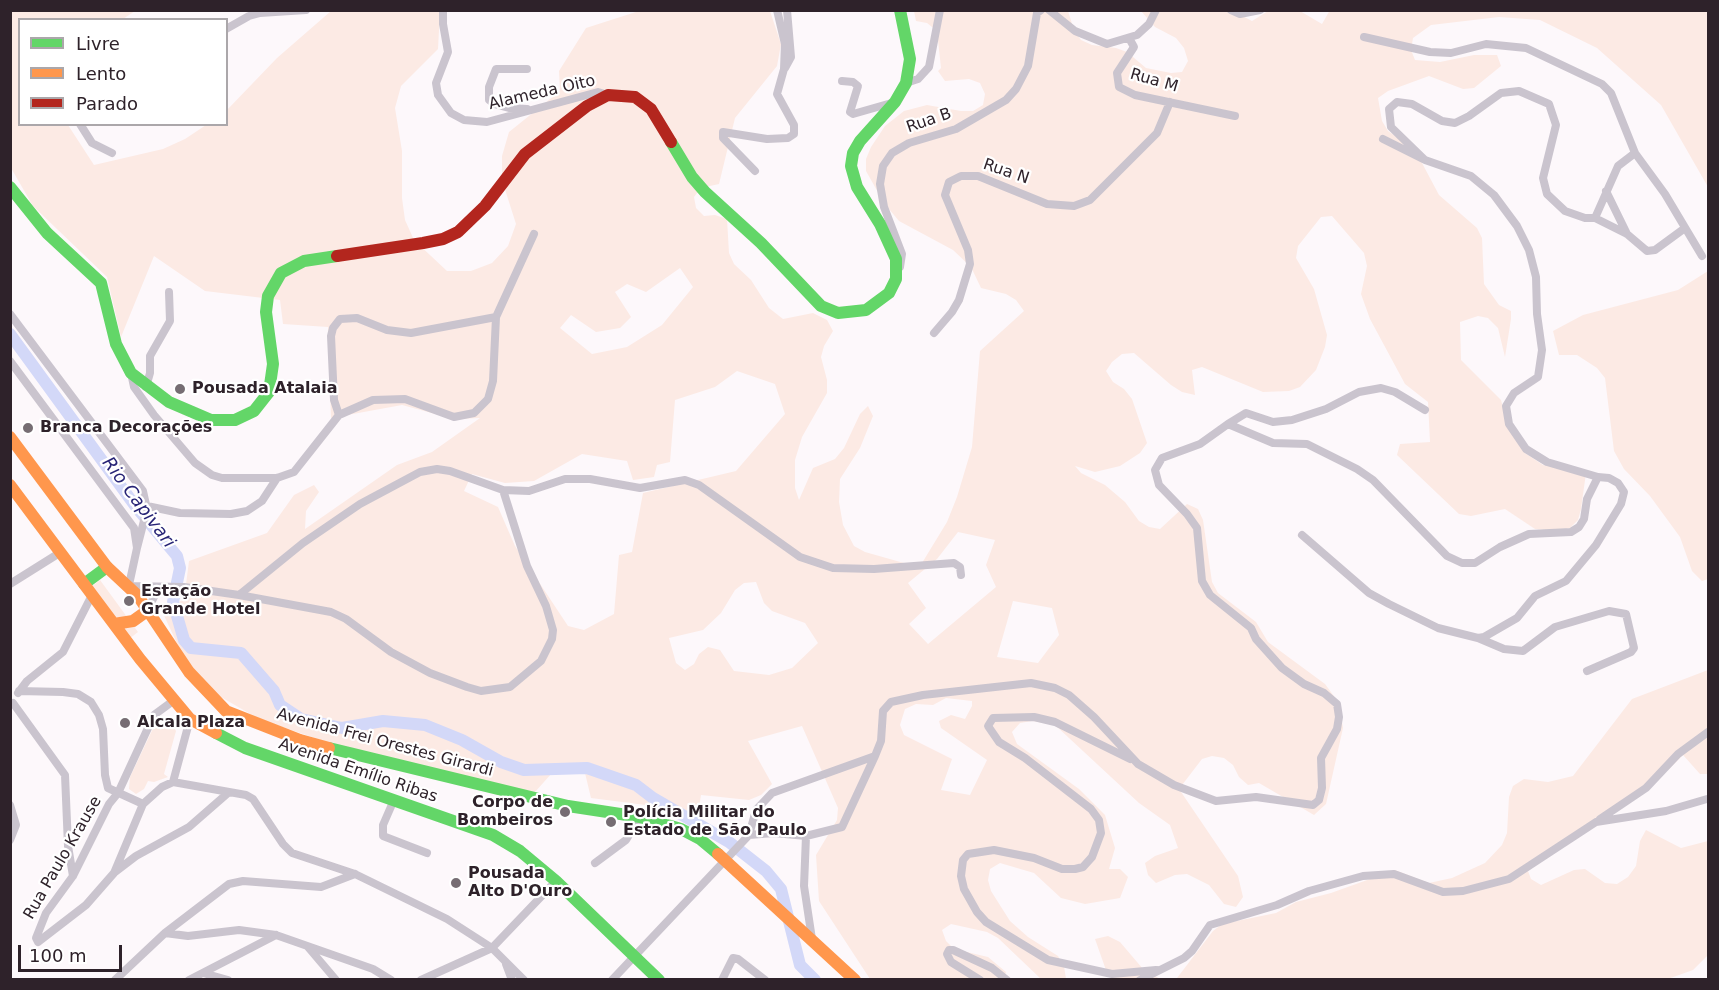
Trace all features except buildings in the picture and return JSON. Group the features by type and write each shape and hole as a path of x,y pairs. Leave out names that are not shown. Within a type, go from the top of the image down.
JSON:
{"street":[{"path":"228,28 249,16 260,13 306,10"},
{"name":"Alameda Oito","path":"443,10 448,52 436,83 438,95 451,113 479,122 542,109 598,92 609,95"},
{"path":"755,171 723,138 723,132 767,140 788,138 794,134 794,124 777,94 784,69 785,44 777,10"},
{"path":"784,69 792,57 787,10"},
{"path":"131,373 146,387 169,402 211,420 235,420 254,411 269,392 273,364 266,312 268,296 281,273 304,261 423,243 443,239 458,232 485,206 525,154 587,106 609,95 635,98 651,109 692,177 705,192 761,243 821,306 838,314 866,310 889,293 896,279 896,259 891,245 857,187 851,166 853,153 860,141 895,102 906,83 910,59 900,10"},
{"path":"906,83 918,79 929,67 940,10"},
{"name":"Rua B","path":"896,279 902,254 884,207 879,184 883,166 892,153 909,143 956,129 1006,100 1016,89 1028,66 1037,13 1041,10"},
{"path":"1049,10 1075,31 1107,44 1137,35 1149,24 1156,10"},
{"path":"1231,10 1240,14 1260,10"},
{"path":"1364,37 1430,52 1451,53 1486,44 1526,48 1602,84 1611,93 1635,153 1665,194 1702,256"},
{"name":"Rua M","path":"1129,38 1134,47 1117,73 1119,87 1135,95 1235,116"},
{"path":"528,69 496,69 489,87 489,100 509,108 542,109"},
{"path":"842,81 848,80 858,86 850,112 853,114 895,102"},
{"path":"1425,160 1391,127 1389,109 1397,102 1412,104 1442,121 1455,123 1501,93 1519,91 1531,94 1549,104 1556,125 1543,178 1547,194 1565,211 1585,218 1595,218 1627,234 1651,251 1685,228"},
{"name":"Rua N","path":"934,333 956,306 970,264 968,250 945,195 949,182 961,176 978,176 1047,204 1074,206 1090,200 1157,133 1170,102"},
{"path":"81,126 92,143 112,153"},
{"path":"1383,140 1425,160 1471,176 1494,195 1517,226 1529,250 1536,277 1537,314 1542,350 1538,376 1514,393 1506,406 1509,424 1526,449 1547,462 1609,478 1618,483 1624,492 1621,504 1596,545 1566,581 1535,596 1507,626 1490,635 1478,638"},
{"path":"1595,218 1618,166 1635,153"},
{"path":"10,187 47,233 101,283 116,344 140,397 195,463 222,478 277,478 294,472 339,415 353,407 383,399 405,399 454,417 474,413 488,399 493,381 496,317 534,234"},
{"path":"1606,191 1627,234"},
{"path":"146,387 150,373 150,356 170,321 169,292"},
{"path":"10,314 143,491 147,508 129,585 184,587 331,612 346,619 391,652 430,673 481,691 510,687 541,661 553,630 546,606 527,566 503,490"},
{"path":"339,415 334,400 331,336 333,328 340,319 357,318 387,330 411,333 496,317"},
{"path":"10,361 129,519 134,528 137,548"},
{"path":"1156,970 1112,974 1048,960 986,922 977,912 963,889 961,876 963,860 968,854 994,850 1034,858 1062,869 1075,869 1083,867 1092,857 1101,833 1099,820 1091,809 1025,758 999,742 988,726 993,718 1034,717 1055,722 1174,785 1216,801 1256,797 1313,805 1319,800 1322,788 1320,764 1337,729 1339,717 1337,704 1324,693 1304,684 1282,668 1256,639 1251,628 1210,595 1202,581 1197,528 1159,485 1155,470 1162,458 1200,444 1246,413 1273,422 1292,420 1326,409 1359,392 1381,388 1425,410"},
{"path":"1228,424 1273,443 1307,444 1357,469 1373,480 1447,556 1461,563 1475,563 1500,547 1529,534 1571,532 1584,519 1587,499 1598,477"},
{"name":"Avenida Frei Orestes Girardi","path":"10,436 107,567 129,585 203,690 226,711 300,740 466,783 568,806 640,817 681,830 700,839 727,858 855,980"},
{"path":"239,596 303,543 360,504 420,472 437,469 450,471 503,490 530,491 565,479 590,478 640,488 685,480 699,485 800,557 833,568 874,569 954,563 960,567 961,575"},
{"path":"147,508 212,515 239,512 262,501 277,478"},
{"name":"Avenida Emílio Ribas","path":"10,485 173,701 190,719 245,748 393,802 493,835 520,851 556,881 659,980"},
{"path":"1302,535 1370,593 1389,604 1438,628 1478,638 1504,649 1523,651 1555,627 1609,611 1626,614 1634,648 1631,652 1587,671"},
{"path":"10,584 61,552"},
{"path":"84,584 107,567"},
{"path":"114,624 133,621 147,611 159,587"},
{"path":"73,876 68,846 64,776 12,705 27,681 63,652 92,595"},
{"path":"747,837 774,833 806,836 842,826 881,741 883,711 891,702 923,695 1031,683 1055,688 1069,695 1094,717 1138,764"},
{"path":"19,691 70,693 91,702 99,715 103,729 108,788 143,804 162,787 173,782 253,799 283,844 292,853 355,874 415,901 492,948 519,979"},
{"name":"Rua Paulo Krause","path":"143,804 114,873 86,905 57,930 38,942 36,938 46,913 73,876 109,804 118,793 154,715 173,701"},
{"path":"173,782 190,719"},
{"path":"1140,980 1184,958 1192,951 1210,925 1220,920 1363,876 1394,874 1443,892 1463,891 1509,879 1646,788 1678,754 1708,732"},
{"path":"612,980 747,837 756,810 772,793 875,756"},
{"path":"114,873 136,856 189,827 228,794"},
{"path":"1596,822 1666,812 1707,799"},
{"path":"393,802 383,825 383,836 427,854"},
{"path":"10,805 16,825 10,840"},
{"path":"595,863 626,840 640,817"},
{"path":"806,836 804,886 812,940"},
{"path":"115,980 165,933 219,891 236,882 321,886 355,874"},
{"path":"421,980 492,948 556,881"},
{"path":"165,933 188,936 239,930 276,935 373,969 391,980"},
{"path":"189,980 276,935"},
{"path":"308,947 336,980"},
{"path":"980,980 951,962 947,954 949,950 992,968 1007,980"},
{"path":"722,980 733,958 738,959 765,980"},
{"path":"203,973 228,980"}],"shaded area":[{"path":"1330,10 1708,11 1708,187 1661,105 1597,48 1540,20 1499,17 1431,25 1413,38 1411,50 1415,60 1440,62 1474,55 1497,55 1501,66 1474,88 1463,89 1429,76 1388,91 1378,98 1382,121 1388,131 1408,145 1422,163 1439,195 1477,228 1482,238 1484,284 1499,305 1511,311 1505,357 1498,328 1488,318 1478,316 1460,322 1461,360 1501,400 1507,423 1525,453 1543,465 1586,473 1578,520 1570,528 1558,531 1535,529 1505,509 1471,516 1459,514 1397,455 1400,444 1430,442 1428,402 1405,384 1370,319 1361,294 1367,266 1364,253 1332,216 1321,217 1298,246 1296,258 1314,289 1327,335 1316,370 1300,387 1289,391 1263,392 1202,367 1192,370 1195,395 1182,392 1171,385 1134,353 1122,354 1112,362 1106,371 1113,382 1124,389 1132,399 1147,443 1140,453 1120,466 1095,472 1075,466 1081,473 1105,485 1125,502 1139,521 1149,527 1160,529 1187,504 1198,509 1203,520 1212,582 1218,593 1256,622 1268,642 1325,684 1339,703 1343,728 1326,804 1314,815 1259,783 1248,785 1239,777 1233,765 1224,758 1212,756 1202,759 1179,789 1238,876 1243,897 1236,907 1224,904 1209,885 1187,874 1175,875 1156,883 1148,875 1145,863 1155,856 1178,848 1170,825 1139,803 1055,725 1032,721 1020,723 1012,732 1017,744 1079,789 1105,815 1115,848 1109,869 1120,869 1128,877 1120,898 1085,904 1061,898 1034,873 1000,863 990,869 988,880 991,891 1010,921 1028,937 1058,956 1064,966 1066,979 1041,979 998,938 987,932 951,924 942,930 946,941 954,949 988,957 1006,972 1004,979 870,979 819,901 816,855 837,820 838,808 802,726 748,741 772,784 761,795 749,800 701,795 697,820 653,806 591,798 585,773 575,770 552,773 535,792 394,765 259,719 214,693 183,656 160,607 184,600 189,561 267,533 294,495 314,485 319,492 306,511 305,529 397,465 432,452 480,418 454,419 402,405 331,418 328,327 283,324 280,300 205,291 154,256 121,337 107,277 33,206 11,168 11,11 135,11 124,18 18,18 18,126 69,126 94,165 163,149 185,139 204,126 228,126 228,109 277,58 331,11 440,11 438,49 401,86 395,108 402,151 402,198 405,220 414,240 447,271 471,271 492,263 508,246 516,224 502,180 502,156 509,132 560,91 559,71 586,28 639,11 770,11 781,44 777,66 735,118 719,184 701,188 694,197 696,208 704,216 715,215 727,219 729,253 734,264 751,280 769,308 783,319 813,313 827,320 833,331 824,346 821,357 827,380 827,393 802,437 795,460 795,488 799,500 813,468 835,459 844,448 860,414 868,406 873,416 860,448 840,479 839,502 843,525 854,546 865,552 911,565 922,563 947,522 957,497 972,447 980,351 1024,311 1016,300 1006,294 981,288 971,267 953,250 899,221 884,203 866,171 866,159 871,147 885,126 904,111 927,105 973,111 983,105 985,94 980,83 969,79 945,81 938,71 941,68 937,31 927,23 916,21 914,11 1068,11 1074,30 1081,40 1092,45 1127,52 1146,68 1171,73 1182,72 1188,61 1184,48 1176,38 1155,27 1141,11 1233,11 1252,21 1268,11 1300,11 1322,24","holes":["680,268 693,287 662,325 627,347 592,354 560,328 571,315 596,332 620,328 631,317 615,292 627,284 646,292","737,371 775,384 785,414 736,471 643,493 632,552 619,555 614,614 584,630 568,626 515,546 498,507 464,491 472,474 505,483 534,481 582,454 627,461 633,480 654,477 657,465 670,462 675,400 715,387","958,532 995,540 986,565 996,587 928,644 909,624 926,608 908,583 937,559","756,582 764,603 772,611 805,623 818,643 792,668 769,675 734,671 720,650 708,647 699,654 694,664 685,670 676,663 669,638 703,630 721,613 735,590 744,583","1013,601 1052,608 1059,635 1038,663 997,657","946,698 972,701 972,706 965,719 951,715 939,721 941,728 987,760 970,795 941,790 952,759 904,735 900,725 905,709 916,704 933,705"]},
{"path":"1708,271 1708,579 1702,581 1692,571 1680,537 1650,496 1624,469 1614,451 1605,378 1597,368 1577,355 1559,355 1553,331 1583,315 1678,290"},
{"path":"100,580 138,632 129,639 91,587"},
{"path":"1708,670 1708,774 1700,774 1683,755 1669,769 1528,871 1531,879 1541,885 1574,870 1585,869 1605,883 1617,884 1628,877 1636,866 1640,841 1646,830 1681,848 1708,841 1708,955 1693,970 1665,980 1170,980 1177,978 1213,931 1222,924 1276,913 1296,902 1331,893 1395,870 1429,883 1452,878 1485,863 1502,845 1507,833 1509,797 1513,786 1524,779 1548,782 1573,776 1632,699"},
{"path":"157,720 171,722 176,731 164,774 168,777 154,782 148,781 144,789 136,794 129,789 130,777"},
{"path":"1108,936 1120,942 1143,969 1160,979 1113,979 1107,973 1095,939"}],"waterway":[{"name":"Rio Capivari","path":"10,334 136,507 177,556 180,568 173,602 184,640 191,648 241,653 274,691 280,705 301,719 342,728 383,721 425,725 462,740 501,762 524,770 587,768 636,785 653,798 729,842 766,871 781,889 800,965 815,980"}],"traffic: fast":[{"path":"671,142 692,177 705,192 761,243 821,306 838,313 866,310 889,293 896,279 896,259 880,224 857,187 851,166 853,153 860,141 895,102 906,83 910,59 900,10"},
{"path":"10,187 47,233 101,283 116,344 131,373 169,402 211,420 235,420 254,411 269,392 273,364 266,312 268,296 281,273 304,261 337,256"},
{"path":"84,584 107,567"},
{"path":"216,733 245,748 493,835 520,851 556,881 659,980"},
{"path":"329,748 568,806 640,817 681,829 700,839 718,854"}],"traffic: slow":[{"path":"10,437 107,567 138,596 189,672 226,711 300,740 329,748"},
{"path":"10,485 140,659 190,719 216,733"},
{"path":"114,624 133,621 147,611"},
{"path":"718,854 855,980"}],"traffic: jam":[{"path":"337,256 423,243 443,239 458,232 485,206 525,154 587,106 608,95 635,97 651,109 671,142"}],"place":[{"name":"Pousada Atalaia","path":"180,389"},
{"name":"Branca Decorações","path":"28,428"},
{"name":"Estação Grande Hotel","path":"129,601"},
{"name":"Alcala Plaza","path":"125,723"},
{"name":"Corpo de Bombeiros","path":"565,812"},
{"name":"Polícia Militar do Estado de São Paulo","path":"611,822"},
{"name":"Pousada Alto D'Ouro","path":"456,883"}]}
